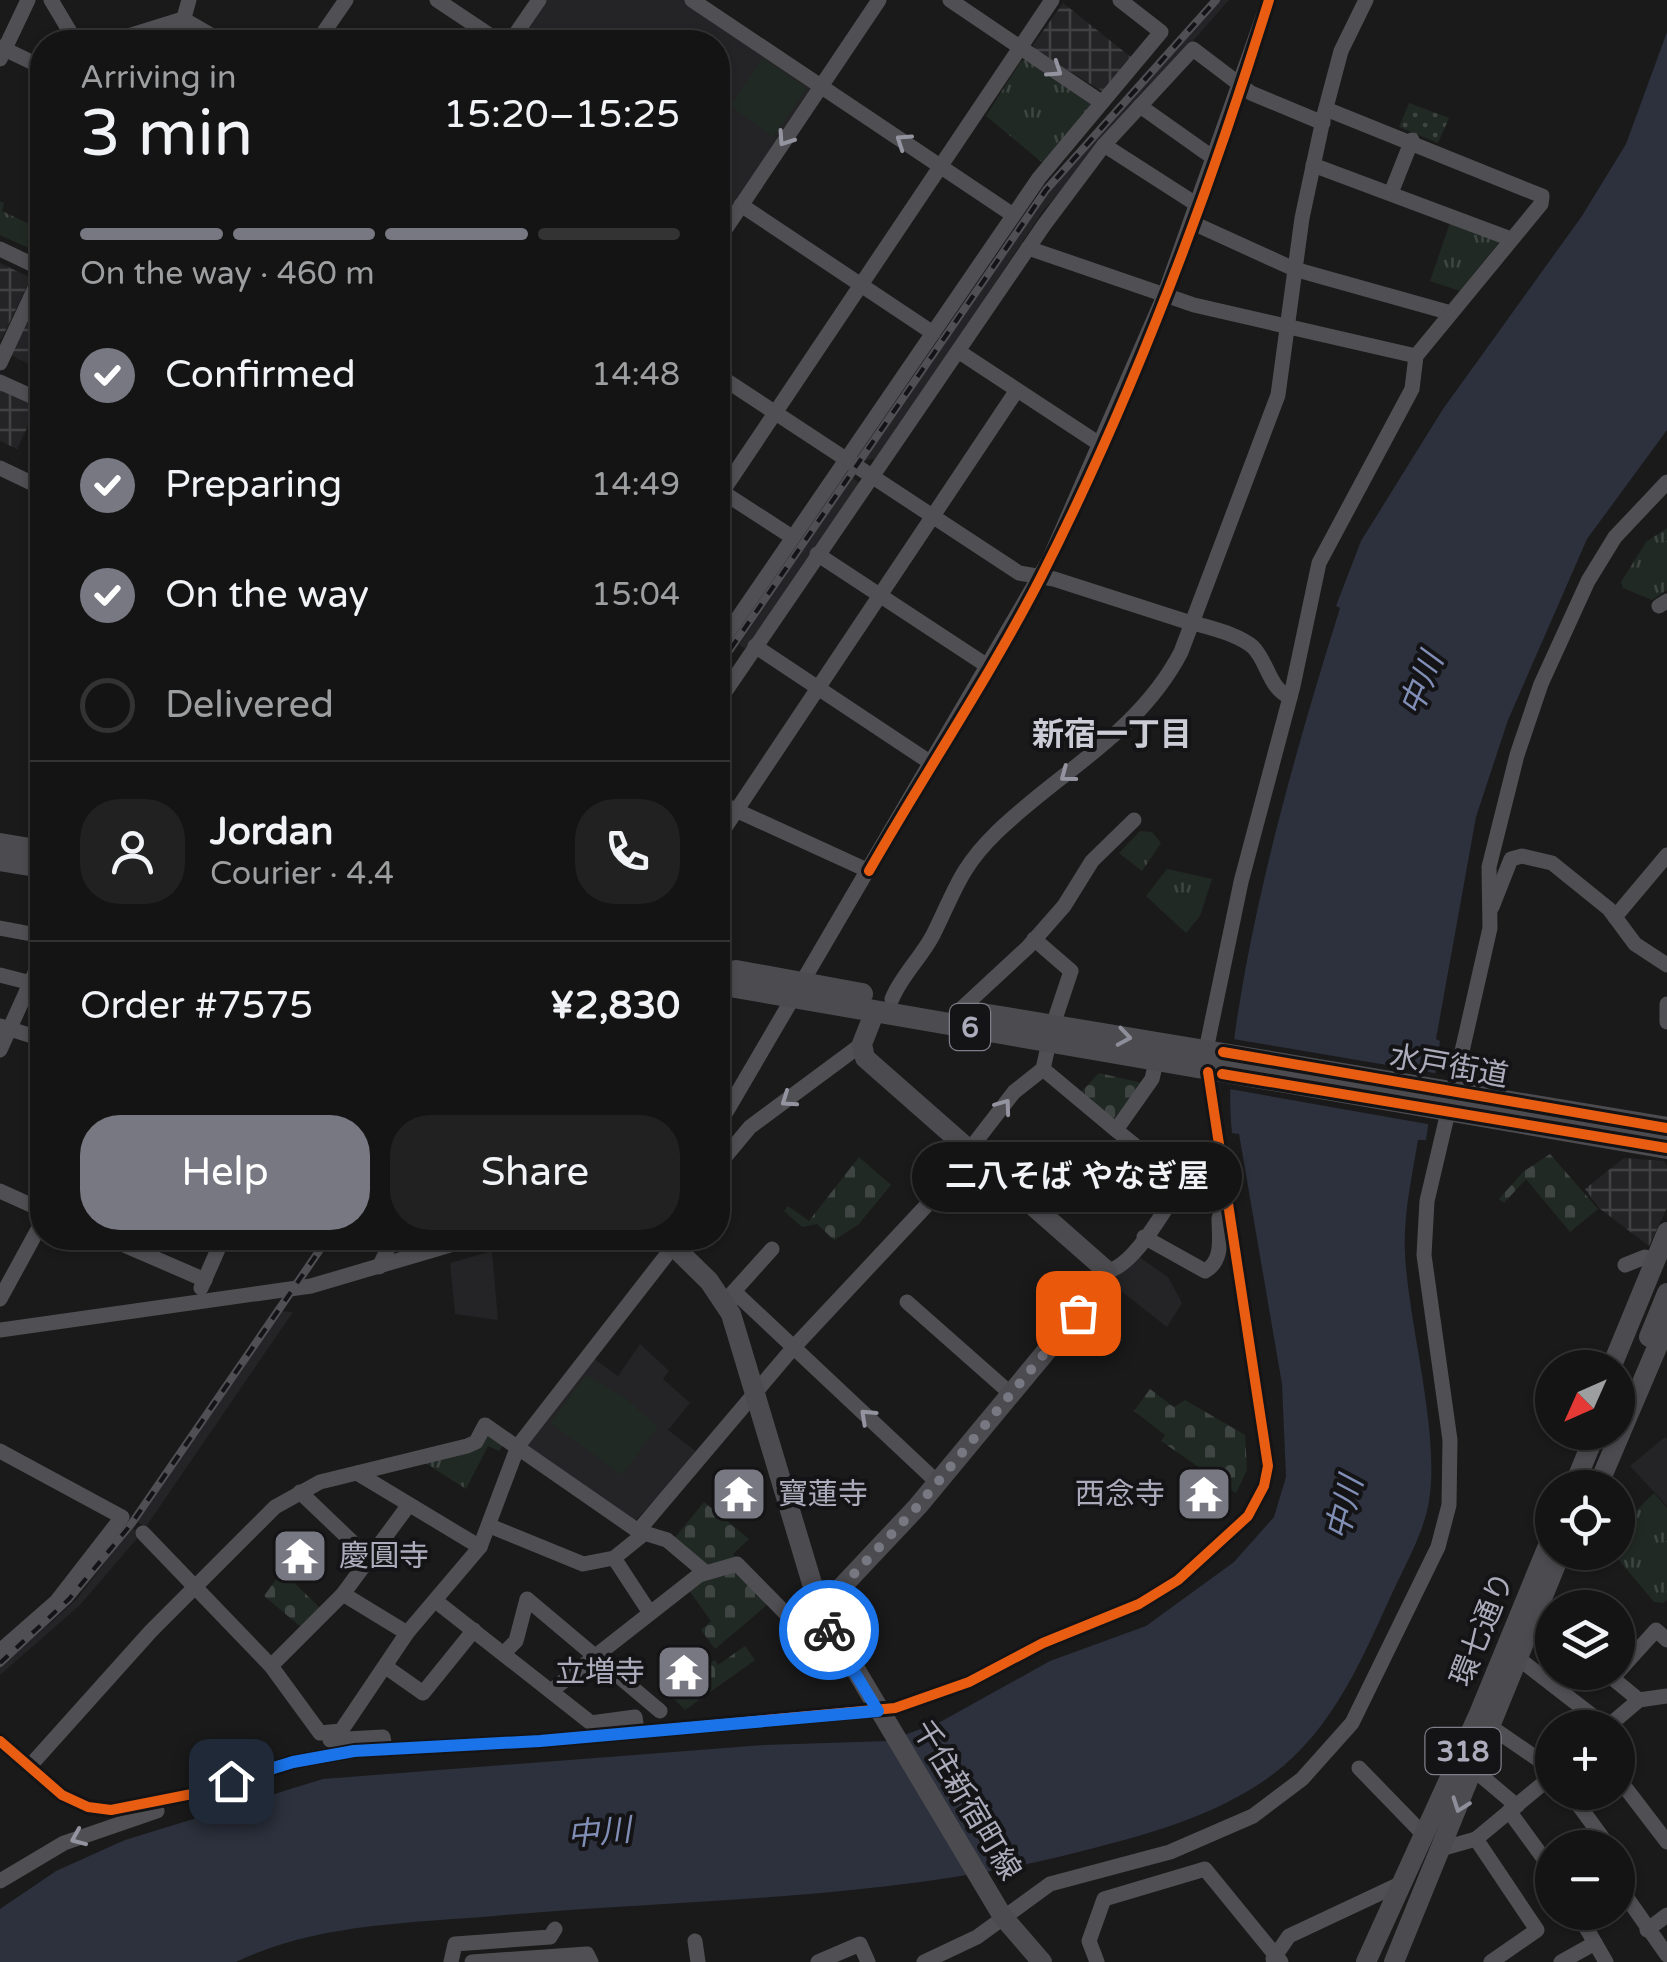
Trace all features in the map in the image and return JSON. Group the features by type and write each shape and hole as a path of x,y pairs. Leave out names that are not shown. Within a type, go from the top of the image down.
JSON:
{"highway":[{"path":"0,844 30,849"},
{"path":"0,860 30,865"},
{"name":"水戸街道","path":"730,971 798,991"},
{"name":"水戸街道","path":"730,985 798,991 1445,1101 1667,1148"},
{"name":"水戸街道","path":"884,1005 960,1010 1156,1062 1215,1062"},
{"name":"水戸街道","path":"1445,1101 1667,1128"}],"main road":[{"path":"820,1610 938,1482 1090,1298 1106,1271 973,1149 865,1058 862,1044 884,1005"},
{"path":"1629,1350 1661,1261 1667,1232"},
{"name":"千住新宿町線","path":"676,1250 725,1302 756,1391 820,1610 1003,1917 1042,1962"},
{"path":"1619,1350 1661,1261"},
{"path":"1635,1372 1667,1292"},
{"path":"1606,1470 1667,1324"},
{"name":"環七通り","path":"1366,1962 1541,1570"},
{"name":"環七通り","path":"1394,1962 1444,1848 1518,1658 1535,1636"}],"street":[{"path":"28,0 2,51 30,62"},
{"path":"51,0 69,30"},
{"path":"180,30 189,0"},
{"path":"326,30 346,0"},
{"path":"437,0 482,30"},
{"path":"518,30 539,0"},
{"path":"730,221 879,0"},
{"path":"950,0 1101,102"},
{"path":"730,477 1052,0"},
{"path":"730,617 792,537 1013,215 1161,32 1120,0"},
{"path":"730,1106 1040,578 1101,445 1193,223 1269,0"},
{"path":"884,1005 933,934 950,891 970,862 998,831 1150,703 1165,684 1194,623 1270,420 1283,374 1294,269 1324,116 1342,52 1366,0"},
{"path":"700,2 1013,215"},
{"path":"146,30 182,18 202,30"},
{"path":"0,1882 64,1844 293,1762 386,1749 880,1715 952,1690 1042,1642 1158,1594 1197,1566 1248,1516 1264,1486 1268,1454 1229,1216 1215,1062 1252,831 1290,697 1319,563 1412,388 1416,356 1541,204 1541,193 1412,140 1324,116 1241,86 1193,49 1104,145 1044,224 730,684"},
{"path":"1140,106 1215,159"},
{"path":"1391,193 1412,140"},
{"path":"1104,145 1198,206"},
{"path":"1314,165 1511,239"},
{"path":"741,204 933,333"},
{"path":"1193,223 1294,269 1451,314"},
{"path":"1044,224 1052,255"},
{"path":"1028,248 1164,296 1416,356"},
{"path":"0,249 30,265"},
{"path":"0,364 30,298"},
{"path":"958,351 1101,445"},
{"path":"0,382 30,396"},
{"path":"730,384 1019,572 1194,623 1247,643 1257,651 1277,689 1290,697"},
{"path":"730,819 1018,390"},
{"path":"0,468 30,482"},
{"path":"1489,916 1489,867 1517,755 1541,684 1588,581 1615,537 1667,482"},
{"path":"730,500 792,537"},
{"path":"817,554 989,667"},
{"path":"755,646 932,762"},
{"path":"730,807 868,871"},
{"path":"960,1010 1064,906 1092,861 1134,820"},
{"path":"1615,917 1667,855"},
{"path":"924,1962 966,1944 1050,1884 1170,1852 1252,1816 1318,1762 1352,1723 1438,1547 1449,1506 1450,1440 1424,1255 1427,1201 1445,1101 1470,1033 1489,916 1505,865 1522,856 1552,863 1587,889 1635,944 1667,965"},
{"path":"0,928 30,934"},
{"path":"490,1526 583,1564 614,1558 641,1532 793,1348 973,1149 1014,1092 1042,1069 1071,970 1034,938"},
{"path":"0,975 30,983"},
{"path":"0,1050 5,1028 30,985"},
{"path":"1667,1004 1667,1022"},
{"path":"5,1028 30,1035"},
{"path":"730,1150 750,1128 862,1044"},
{"path":"1116,1130 1152,1079 1156,1062"},
{"path":"1042,1069 1137,1147 1174,1196 1116,1270 1106,1271"},
{"path":"0,1192 30,1205"},
{"path":"1144,1236 1205,1271 1213,1266 1219,1252 1218,1218 1229,1216"},
{"path":"0,1299 30,1244"},
{"path":"152,1250 204,1280"},
{"path":"204,1302 204,1280 218,1250"},
{"path":"378,1267 386,1250"},
{"path":"0,1330 312,1286 434,1250"},
{"path":"143,1532 271,1666 320,1733 341,1732 408,1633 480,1547 490,1526 503,1476 518,1446 662,1250"},
{"path":"725,1302 772,1250"},
{"path":"1625,1265 1644,1257 1661,1261"},
{"path":"725,1302 739,1296 938,1482"},
{"path":"907,1302 1010,1393"},
{"path":"30,1767 263,1516 320,1482 476,1442 485,1425 641,1532 667,1540 705,1572"},
{"path":"0,1451 122,1517 77,1578 0,1651"},
{"path":"357,1473 480,1547"},
{"path":"300,1492 369,1558"},
{"path":"271,1666 344,1594 408,1506"},
{"path":"614,1558 650,1613"},
{"path":"551,1691 705,1572 738,1564 798,1626 820,1610"},
{"path":"344,1594 408,1633"},
{"path":"504,1653 516,1640 527,1599 660,1711"},
{"path":"437,1602 591,1723 635,1717 636,1730"},
{"path":"386,1667 423,1693 474,1630"},
{"path":"1635,1651 1656,1630 1667,1640"},
{"path":"1518,1658 1585,1710"},
{"path":"1629,1690 1639,1700"},
{"path":"1627,1710 1639,1700 1667,1696"},
{"path":"1491,1726 1535,1760"},
{"path":"328,1732 330,1741 384,1737 386,1749"},
{"path":"0,1742 62,1795 96,1808 129,1808 202,1792"},
{"path":"1359,1768 1425,1836"},
{"path":"1473,1769 1513,1808 1535,1843"},
{"path":"1444,1848 1476,1839 1535,1788"},
{"path":"1635,1800 1667,1842"},
{"path":"1476,1839 1536,1930 1519,1955 1491,1962"},
{"path":"1097,1962 1090,1941 1104,1898 1205,1870 1276,1959 1289,1936 1404,1882"},
{"path":"1635,1911 1667,1955"},
{"path":"1647,1930 1667,1915"},
{"path":"451,1962 455,1944 550,1937 555,1929"},
{"path":"1587,1930 1606,1962"},
{"path":"695,1941 698,1962"},
{"path":"1560,1962 1595,1943"},
{"path":"818,1962 860,1944 868,1962"},
{"path":"472,1962 587,1954 590,1962"}],"shaded area":[{"path":"546,0 685,0 729,30 526,30"},
{"path":"1213,0 1229,0 1043,211 878,458 863,461 1036,205 1127,95"},
{"path":"1063,3 1132,58 1102,91 1035,50 1033,45"},
{"path":"730,30 812,86 730,209"},
{"path":"0,263 30,280 0,339"},
{"path":"30,315 30,365 11,355"},
{"path":"0,387 30,401 30,422 17,449 0,441"},
{"path":"852,477 860,484 746,649 739,645"},
{"path":"1624,1158 1664,1161 1667,1166 1667,1208 1649,1246 1599,1208 1585,1189"},
{"path":"492,1251 498,1320 455,1314 450,1263"},
{"path":"1135,1254 1168,1277 1182,1303 1167,1327 1111,1283"},
{"path":"281,1311 293,1312 145,1528 137,1521"},
{"path":"640,1344 669,1371 663,1379 690,1403 668,1430 698,1453 634,1522 526,1448 526,1443 590,1356 618,1376"},
{"path":"1667,1439 1667,1506 1635,1470 1630,1466"},
{"path":"132,1527 140,1535 80,1605 0,1675 0,1668 76,1600"}],"green space":[{"path":"763,58 807,88 773,137 730,106"},
{"path":"1029,58 1092,104 1044,164 986,116 1021,61"},
{"path":"1409,103 1449,118 1438,143 1399,127"},
{"path":"0,201 4,203 2,211 30,224 30,249 0,235"},
{"path":"1450,223 1500,241 1460,291 1430,281"},
{"path":"1667,528 1667,590 1652,600 1623,588 1621,582 1646,542"},
{"path":"1140,831 1152,832 1161,843 1142,871 1119,853"},
{"path":"1167,869 1212,879 1200,916 1186,933 1146,896"},
{"path":"1099,1073 1142,1083 1114,1119 1080,1093"},
{"path":"1550,1154 1598,1209 1570,1232 1526,1179 1504,1203 1499,1199 1523,1172"},
{"path":"859,1157 891,1185 858,1225 834,1240 817,1224 802,1227 784,1211 788,1206 809,1221"},
{"path":"586,1375 624,1397 658,1427 622,1475 550,1423"},
{"path":"1150,1389 1174,1407 1185,1400 1245,1435 1247,1470 1236,1493 1161,1441 1165,1435 1134,1411"},
{"path":"485,1435 505,1442 499,1451 488,1446 466,1489 424,1462"},
{"path":"1654,1493 1667,1508 1667,1600 1663,1603 1654,1602 1627,1570 1635,1570 1635,1512"},
{"path":"704,1502 749,1539 733,1554 738,1560 706,1568 673,1540"},
{"path":"739,1569 768,1604 715,1649 701,1630 711,1621 688,1589 697,1581"},
{"path":"282,1571 320,1608 301,1627 264,1596"},
{"path":"745,1646 755,1660 685,1710 669,1694 675,1690 678,1694 711,1673 706,1665 715,1660 718,1665"}],"water":[{"name":"中川","path":"1667,32 1667,430 1587,539 1508,720 1476,817 1436,1039 1440,1041 1426,1140 1418,1140 1405,1225 1408,1282 1428,1422 1431,1488 1420,1534 1359,1664 1313,1736 1252,1789 1186,1820 1094,1848 946,1878 796,1895 362,1927 297,1940 236,1962 0,1962 0,1909 56,1871 125,1840 323,1779 765,1745 888,1741 942,1721 1050,1661 1146,1626 1234,1562 1274,1517 1286,1477 1282,1384 1239,1134 1232,1133 1230,1090 1246,966 1288,786 1340,608 1336,606 1361,541 1443,409 1582,216 1626,144"}],"pier":[{"path":"1227,1038 1440,1074 1433,1125 1224,1088"}],"railway":[{"path":"730,650 1046,190 1216,0"},
{"path":"0,1663 69,1599 132,1523 320,1250"}],"cycle path":[{"path":"869,871 1000,652 1075,508 1167,293 1269,0"},
{"path":"1223,1052 1667,1128"},
{"path":"0,1741 62,1795 88,1807 111,1810 202,1792 293,1762 354,1751 540,1741 895,1708 969,1682 1043,1643 1139,1604 1178,1580 1248,1516 1264,1486 1268,1466 1208,1072"},
{"path":"1222,1074 1667,1148"}],"way so far":[{"path":"829,1630 820,1610 918,1506 1078,1313"}],"place":[{"name":"二八そば やなぎ屋","path":"1078,1313"},
{"name":"寶蓮寺","path":"739,1494"},
{"name":"西念寺","path":"1204,1494"},
{"name":"慶圓寺","path":"300,1556"},
{"name":"立増寺","path":"684,1672"}],"district":[{"name":"新宿一丁目","path":"1112,734"}],"route":[{"path":"231,1781 293,1762 354,1751 540,1741 878,1711 829,1630"}]}
